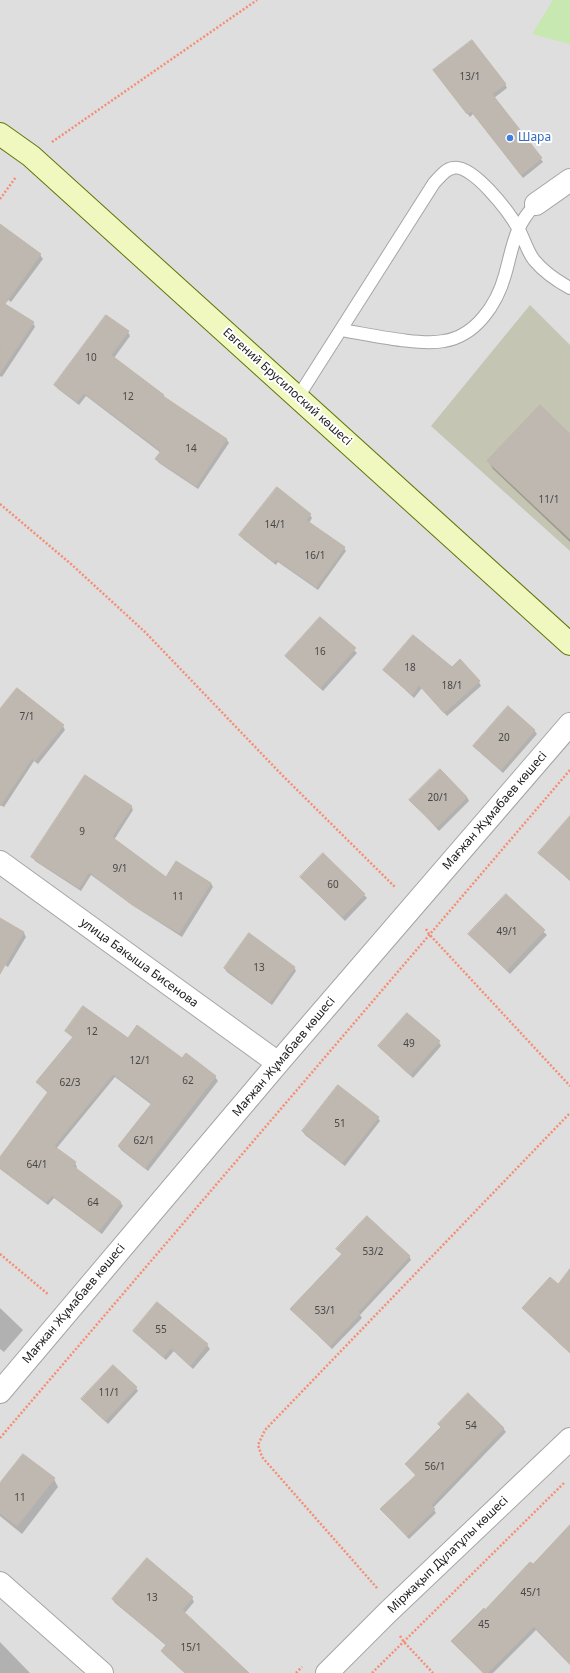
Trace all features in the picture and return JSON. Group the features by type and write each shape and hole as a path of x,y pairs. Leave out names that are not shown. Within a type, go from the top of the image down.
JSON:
{"main road":[{"name":"Евгений Брусилоский көшесі","path":"0,134 31,156 570,644"}],"street":[{"path":"536,204 570,180"},
{"name":"Мағжан Жұмабаев көшесі","path":"0,1392 278,1064 570,724"},
{"name":"улица Бакыша Бисенова","path":"0,862 278,1064"},
{"name":"Міржақып Дұлатұлы көшесі","path":"327,1673 388,1612 570,1439"},
{"path":"0,1583 102,1673"}],"lane":[{"path":"298,397 434,183 444,173 452,168 462,168 472,174 507,212 518,228 534,260 555,280 570,288"},
{"path":"341,330 424,342 444,341 461,335 478,323 498,295 518,228 525,215 536,204"}],"path":[{"path":"31,156 257,0"},
{"path":"0,504 72,564 145,632 283,776 413,906 429,934 570,1086"},
{"path":"0,1438 570,770"},
{"path":"433,1673 404,1642 379,1591 262,1457 258,1445 265,1430 570,1113"},
{"path":"0,1254 68,1311"},
{"path":"372,1673 570,1476"}],"shaded area":[{"path":"0,0 570,0 570,1673 0,1673"},
{"path":"530,305 570,345 570,551 431,426"}],"green space":[{"path":"553,0 570,0 570,44 532,34"}],"building":[{"path":"472,40 506,84 492,94 542,158 521,175 471,111 467,114 433,70"},
{"path":"0,224 41,254 5,304 34,322 0,373"},
{"path":"106,315 129,331 111,355 164,395 163,396 227,439 196,486 155,459 161,451 84,393 77,402 54,385"},
{"path":"540,405 570,434 570,539 487,461"},
{"path":"277,487 311,514 306,520 345,547 316,587 276,559 274,562 239,535"},
{"path":"320,617 356,648 320,688 285,656"},
{"path":"413,635 452,667 460,659 480,681 444,713 419,685 412,695 383,670"},
{"path":"17,688 64,725 35,761 32,758 0,806 0,709"},
{"path":"508,706 535,730 501,770 473,746"},
{"path":"440,769 467,797 437,827 409,800"},
{"path":"85,775 132,806 112,837 166,877 176,861 211,883 179,933 131,904 89,872 79,888 31,857"},
{"path":"570,816 570,880 538,853"},
{"path":"323,853 365,894 342,917 300,877"},
{"path":"506,894 545,930 507,970 468,934"},
{"path":"0,918 24,932 0,974"},
{"path":"249,933 295,967 270,1002 224,968"},
{"path":"83,1006 128,1038 137,1025 182,1058 186,1053 216,1076 145,1168 118,1146 152,1103 113,1074 54,1146 76,1162 73,1166 121,1202 99,1231 52,1195 46,1202 0,1168 0,1157 48,1092 36,1082 73,1037 65,1031"},
{"path":"407,1013 440,1041 410,1075 378,1046"},
{"path":"338,1085 379,1117 342,1163 302,1131"},
{"path":"367,1216 410,1256 358,1312 360,1314 330,1346 290,1309 342,1254 336,1249"},
{"path":"570,1269 570,1353 522,1308 550,1277 558,1284"},
{"path":"157,1302 208,1344 190,1366 171,1348 163,1357 133,1331"},
{"path":"113,1365 137,1387 105,1421 81,1399"},
{"path":"468,1393 504,1428 431,1505 435,1509 407,1536 380,1509 416,1475 405,1464 441,1427 438,1424"},
{"path":"23,1454 55,1478 17,1526 0,1513 0,1483"},
{"path":"570,1525 570,1664 534,1626 487,1673 484,1673 451,1641 484,1608 485,1610 530,1562 533,1564"},
{"path":"147,1558 193,1597 182,1610 249,1673 185,1673 161,1651 166,1645 112,1599"}],"place":[{"name":"Шара","path":"510,138"}]}
